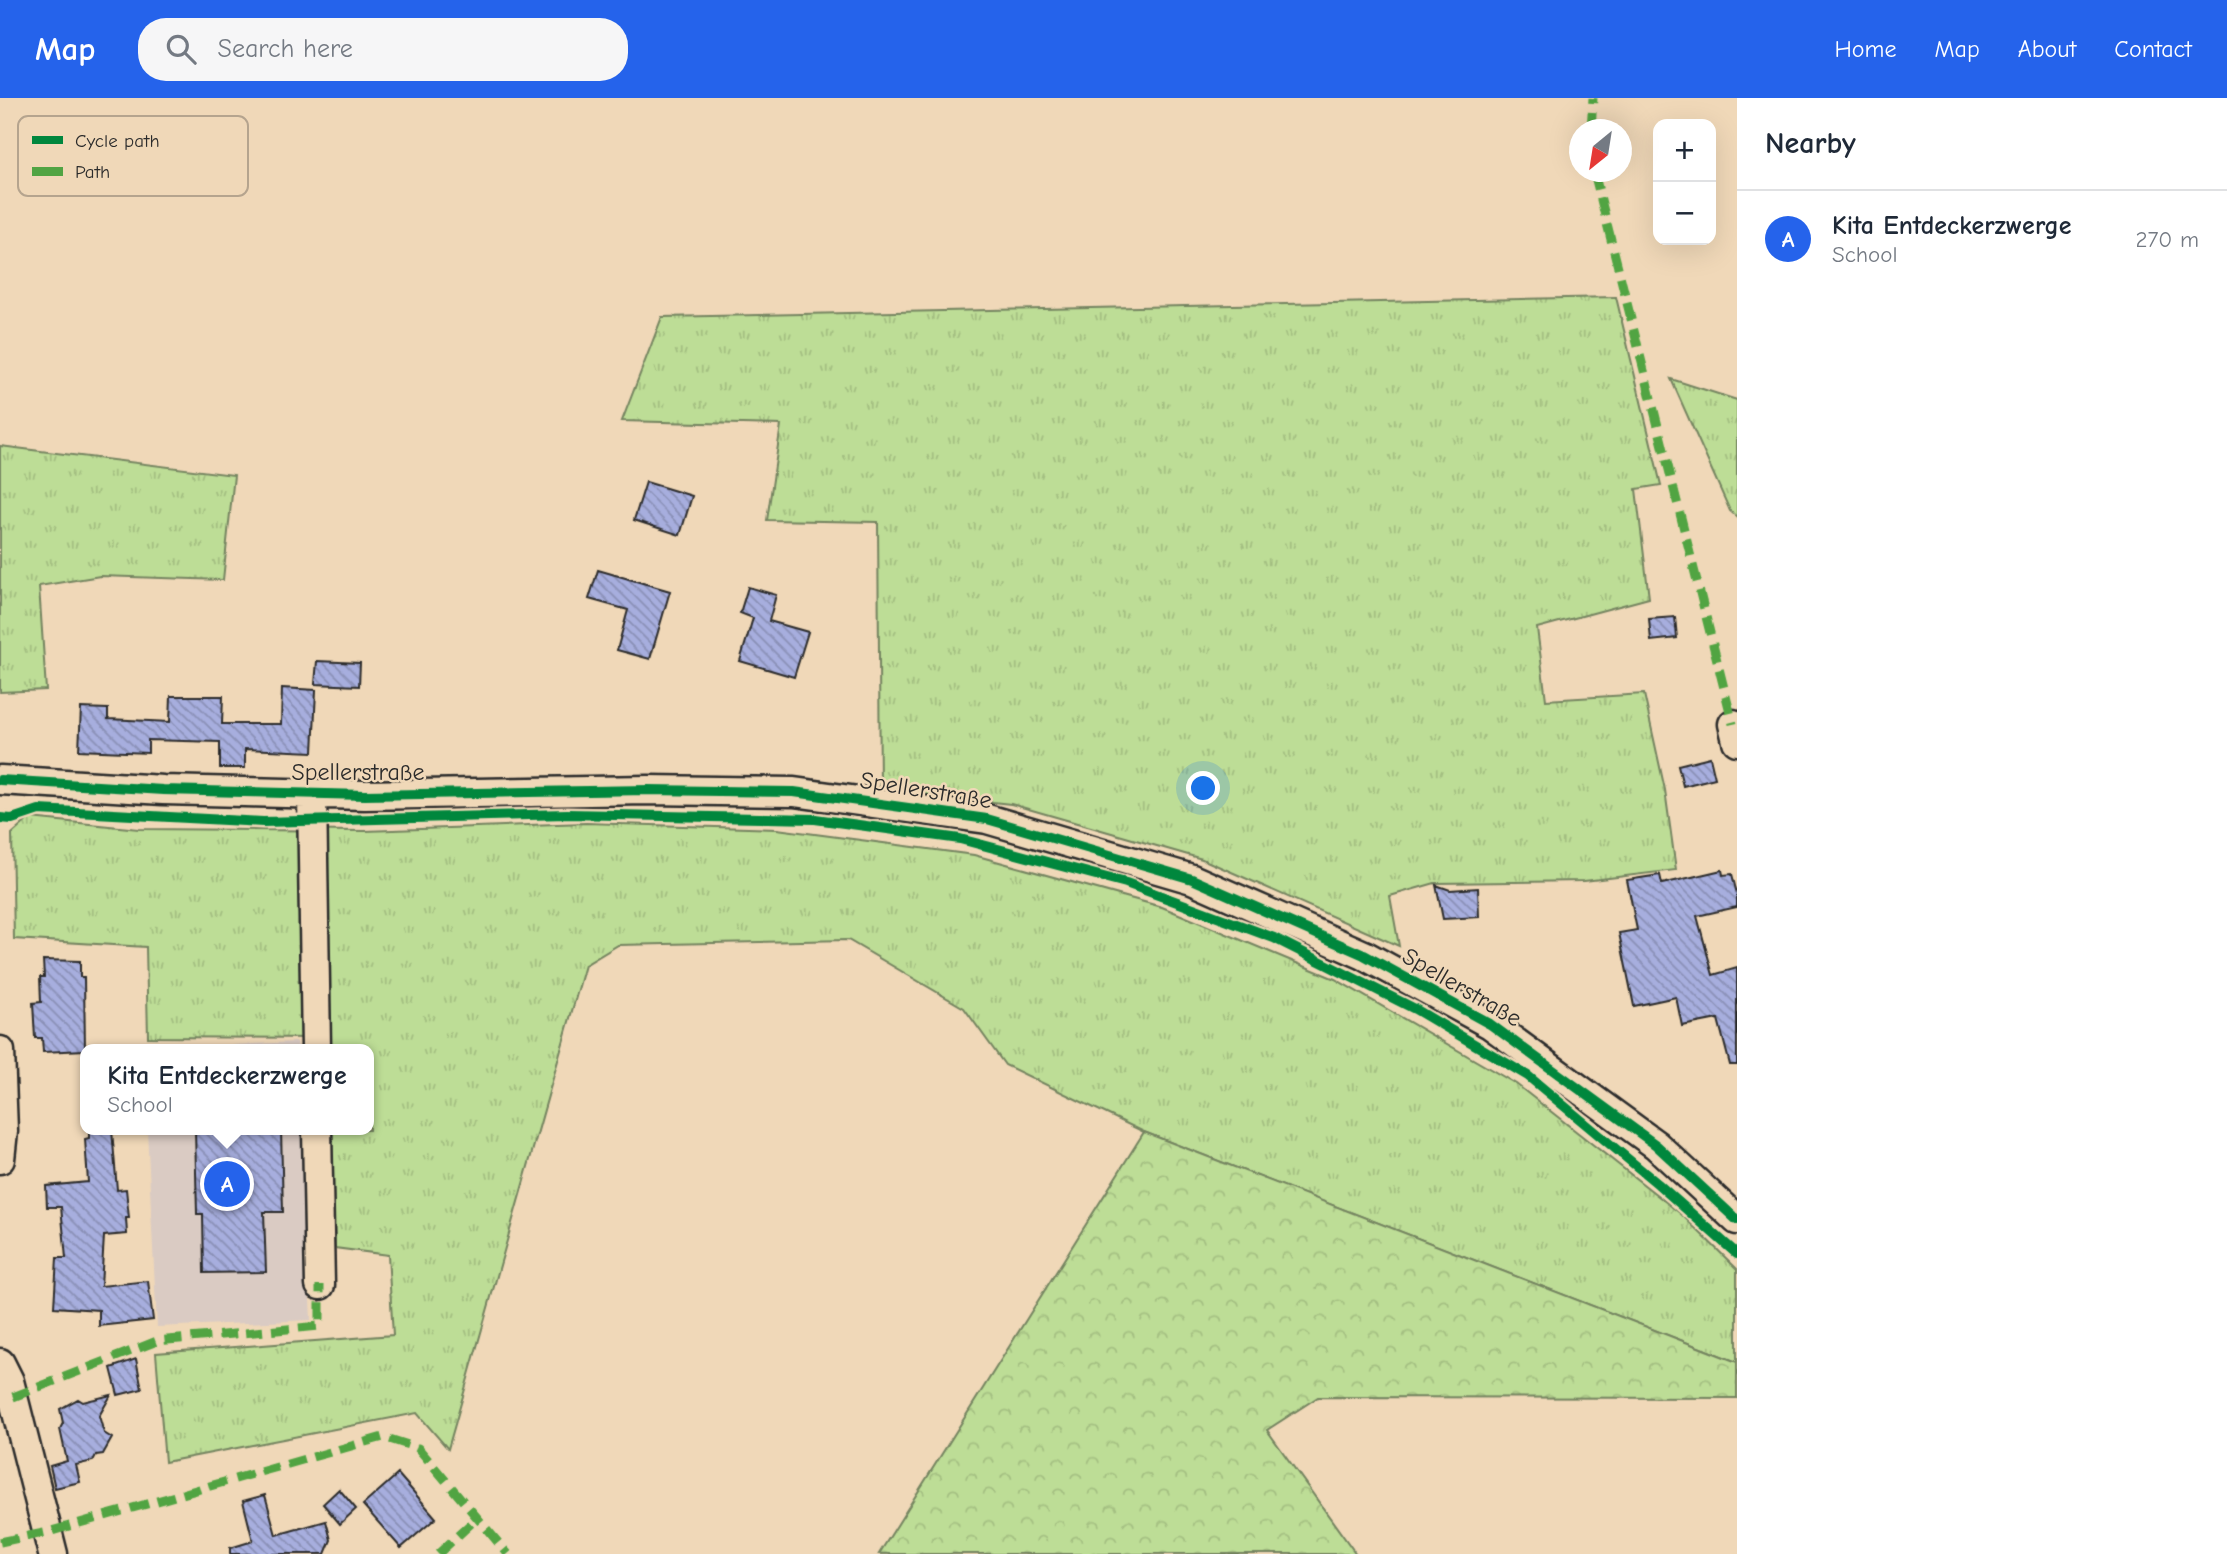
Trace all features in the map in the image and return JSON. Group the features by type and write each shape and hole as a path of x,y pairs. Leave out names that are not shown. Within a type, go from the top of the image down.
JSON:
{"street":[{"name":"Spellerstraße","path":"0,780 163,790 566,803 794,792 987,819 1192,879 1364,955 1490,1024 1656,1145 1731,1227"},
{"path":"312,794 316,1044"},
{"path":"0,1051 3,1131 0,1159"},
{"path":"317,1135 320,1285"},
{"path":"0,1363 9,1381 53,1554"}],"shaded area":[{"path":"297,1042 297,1044 253,1044"},
{"path":"147,1135 302,1135 311,1320 157,1327"}],"green space":[{"path":"1616,297 1661,485 1636,489 1649,598 1537,628 1546,700 1644,694 1665,790 1676,870 1584,881 1435,883 1390,896 1399,946 1202,859 1011,804 880,790 878,522 767,520 781,425 622,421 662,317"},
{"path":"1671,379 1737,400 1737,517 1730,511"},
{"path":"0,446 234,475 223,580 100,576 39,586 46,690 0,692"},
{"path":"30,818 139,829 365,831 586,823 777,829 974,855 1162,907 1335,979 1516,1084 1681,1214 1737,1269 1737,1362 1144,1132 1005,1065 964,1008 848,940 618,945 585,965 448,1449 417,1413 165,1462 156,1353 393,1335 388,1255 335,1248 330,1135 374,1135 374,1044 327,1044 327,1038 148,1037 146,947 14,939 12,834"},
{"path":"1144,1132 1737,1362 1737,1398 1318,1397 1267,1430 1356,1554 879,1554"}],"building":[{"path":"646,482 692,496 680,535 634,520"},
{"path":"598,570 670,591 650,659 617,650 628,610 589,599"},
{"path":"748,587 776,595 769,621 808,632 794,677 740,661 753,618 740,613"},
{"path":"1675,617 1677,638 1651,641 1649,619"},
{"path":"317,661 360,663 359,686 315,684"},
{"path":"282,688 316,690 313,752 245,749 245,768 220,768 220,742 148,740 148,753 79,750 81,708 108,709 108,719 170,722 171,696 223,696 222,724 281,724"},
{"path":"1710,757 1715,778 1683,786 1678,765"},
{"path":"1722,870 1723,875 1732,874 1737,907 1697,916 1713,975 1737,968 1737,1065 1730,1065 1718,1019 1682,1026 1676,997 1634,1006 1619,933 1637,930 1627,880 1660,875 1662,884"},
{"path":"1436,885 1450,890 1478,888 1479,917 1443,919"},
{"path":"43,960 80,961 80,977 84,977 85,1044 80,1044 80,1050 43,1052 42,1038 35,1038 33,1003 41,1002 40,977 44,977"},
{"path":"89,1135 112,1135 117,1190 126,1189 129,1218 126,1218 127,1234 104,1236 101,1286 148,1281 153,1320 99,1326 99,1310 54,1307 57,1258 66,1258 61,1207 47,1207 46,1186 88,1182 85,1139 89,1138"},
{"path":"195,1135 281,1135 283,1212 264,1212 266,1272 204,1273 203,1214 197,1214"},
{"path":"136,1359 142,1389 118,1395 111,1368"},
{"path":"111,1395 99,1416 104,1433 112,1438 103,1454 96,1455 93,1461 76,1465 80,1482 55,1488 50,1466 67,1461 60,1429 63,1423 60,1409 78,1399 83,1402"},
{"path":"398,1474 436,1518 401,1548 363,1505"},
{"path":"339,1489 356,1509 340,1524 323,1504"},
{"path":"265,1495 276,1535 326,1521 331,1540 325,1554 230,1554 230,1548 253,1541 243,1501"}],"marked path":[{"path":"1592,119 1593,98"},
{"path":"1597,182 1733,724"},
{"path":"13,1397 157,1341 320,1326 320,1285"},
{"path":"0,1542 48,1532 383,1437 418,1448 508,1554"},
{"path":"438,1554 478,1517"}],"cycle path":[{"path":"0,780 163,790 365,795 648,790 794,792 987,819 1192,879 1364,955 1490,1024 1656,1145 1737,1220"},
{"path":"0,818 12,819 39,810 263,822 567,814 815,819 960,839 1126,883 1274,938 1415,1009 1528,1076 1737,1254"}],"place":[{"name":"Kita Entdeckerzwerge","path":"227,1184"}]}
